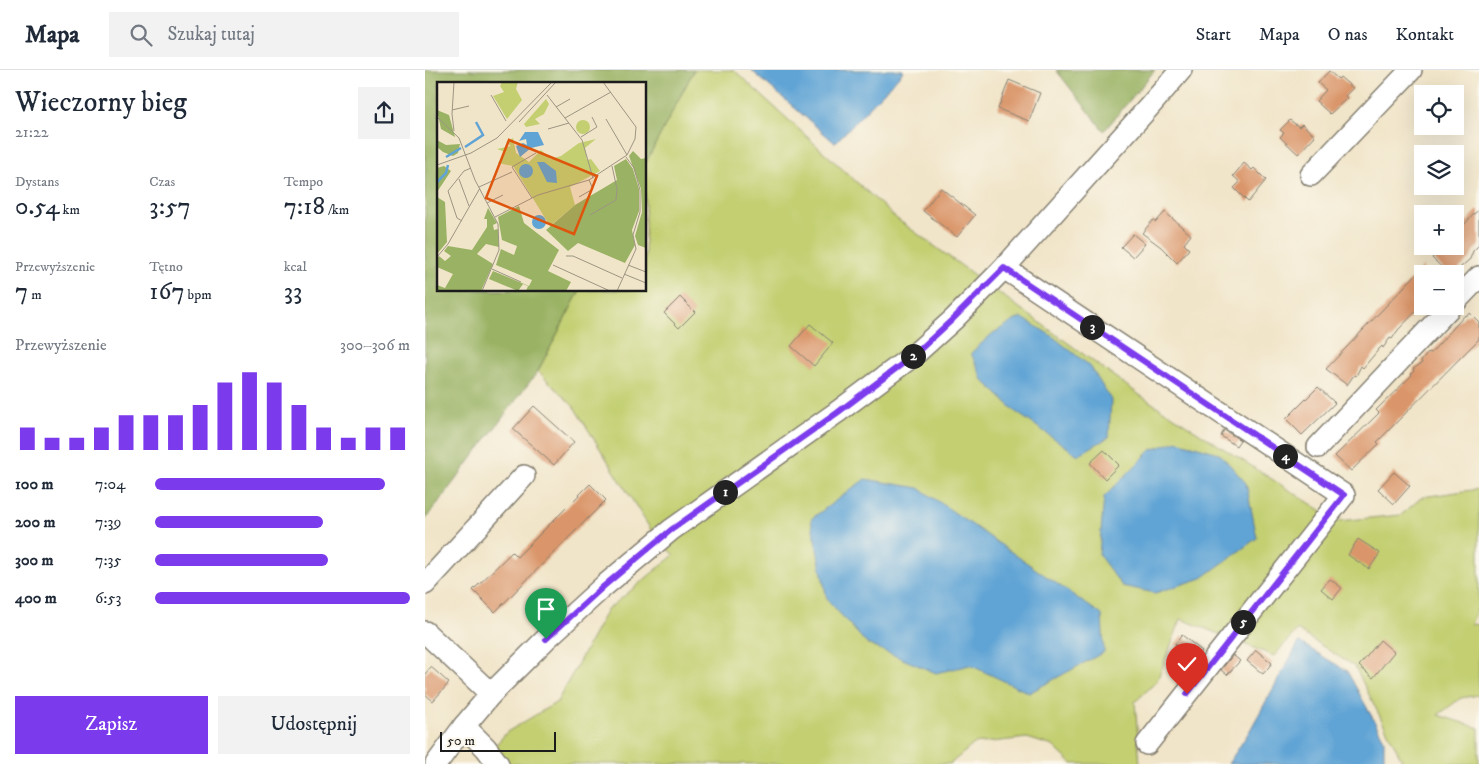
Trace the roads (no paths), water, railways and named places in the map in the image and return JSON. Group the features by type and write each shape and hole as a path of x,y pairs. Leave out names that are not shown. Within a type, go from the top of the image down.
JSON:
{"street":[{"path":"436,764 491,694 546,639 604,586 665,536 914,355 953,319 1004,268 1181,70"},
{"path":"1311,175 1411,70"},
{"path":"1004,268 1344,495 1147,744"},
{"path":"1464,293 1479,277"},
{"path":"1318,447 1443,315"},
{"path":"425,584 524,476"},
{"path":"425,632 491,694"},
{"path":"464,726 486,748 498,764"}],"water":[{"path":"751,70 903,70 835,143"},
{"path":"1021,317 1052,336 1090,366 1111,400 1109,437 1078,455 1016,412 983,380 971,353 993,333"},
{"path":"1177,441 1219,453 1246,483 1257,538 1202,578 1155,593 1122,586 1099,555 1104,497 1151,450"},
{"path":"865,479 919,488 1102,615 1104,652 1029,693 970,665 936,673 867,644 827,599 811,519"},
{"path":"1299,642 1347,671 1384,739 1384,764 1228,764 1249,732"}]}
